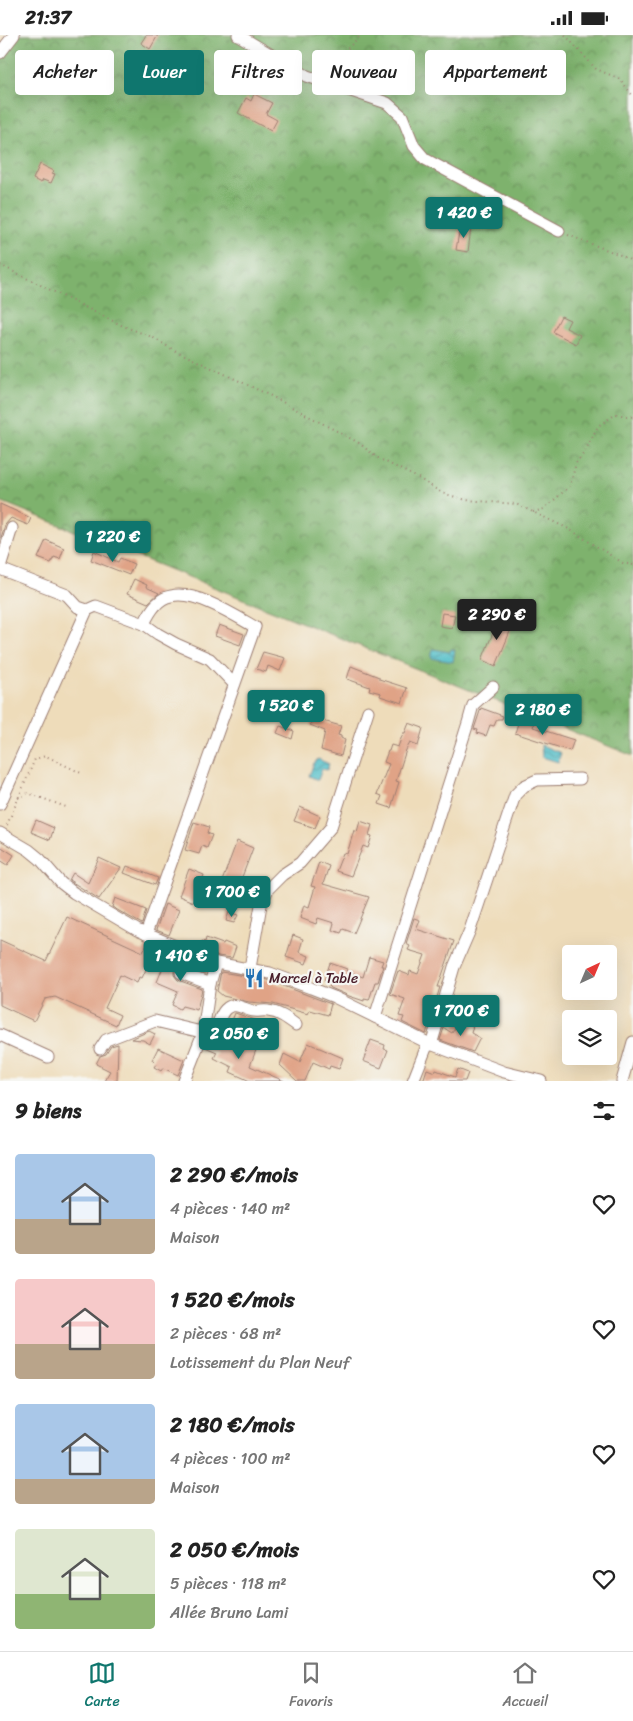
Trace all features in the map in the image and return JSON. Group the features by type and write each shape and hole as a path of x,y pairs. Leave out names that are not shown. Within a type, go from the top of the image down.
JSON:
{"street":[{"path":"0,53 14,35"},
{"path":"238,35 307,76 387,103 402,116 414,145 425,159 559,231"},
{"path":"12,528 0,568 67,595 78,607 87,610"},
{"path":"144,624 154,607 170,596 192,597 218,607 255,627 146,934"},
{"path":"0,803 87,610 96,606 144,624 176,644 210,659 234,684"},
{"path":"375,1017 473,705 493,687"},
{"path":"250,968 261,905 268,889 282,875 297,866 332,827 368,711"},
{"path":"413,1081 430,1044 454,967 470,930 515,795 524,786 536,781 580,779"},
{"path":"2,833 40,859 61,883 74,893 146,934 216,963 270,973 326,994 430,1044 504,1072 541,1081"},
{"path":"184,1081 203,1033 210,984 216,963"},
{"path":"181,973 210,984"},
{"path":"100,1049 106,1040 151,1021 160,1021 210,1034 214,1031 227,1007 239,1006 258,1012 272,1012 287,1018 296,1025"},
{"path":"0,1035 48,1057"},
{"path":"622,1081 633,1042"}],"path":[{"path":"307,76 339,57 360,35"},
{"path":"565,35 580,48 596,69 620,79 633,96"},
{"path":"559,231 623,256 633,262"},
{"path":"0,265 273,397 358,443 376,457 420,479 442,493 466,500 516,503 569,529 599,547 611,557 623,563 633,565"},
{"path":"533,512 544,509 570,486 576,463 584,453 598,426 616,414 633,417"},
{"path":"2,833 35,759 46,756 84,773"},
{"path":"18,798 28,793 66,807"}],"green space":[{"path":"14,35 633,35 633,756 0,501 0,49"}],"water":[{"path":"433,649 450,652 451,649 455,650 453,662 431,658"},
{"path":"541,745 561,753 558,762 542,757"},
{"path":"318,759 329,764 327,770 322,769 318,780 309,776 314,763"}],"building":[{"path":"146,35 158,35 150,49 141,43"},
{"path":"254,95 256,95 272,103 266,114 277,120 271,131 238,113 246,98 251,101"},
{"path":"40,164 54,171 52,173 55,174 51,183 43,180 41,183 33,179"},
{"path":"460,226 471,228 468,252 456,250"},
{"path":"561,316 570,320 566,328 580,335 576,344 553,332"},
{"path":"0,504 31,518 28,525 11,518 5,525 0,541"},
{"path":"46,540 64,548 60,559 54,557 51,563 38,558"},
{"path":"94,551 118,562 120,558 134,564 129,575 91,560"},
{"path":"134,579 159,593 148,603 127,594"},
{"path":"442,613 455,615 452,628 440,626"},
{"path":"497,617 513,624 496,666 482,660"},
{"path":"219,625 244,634 240,645 215,636"},
{"path":"263,652 285,658 280,671 268,666 266,672 256,669"},
{"path":"351,666 379,677 379,679 407,688 402,703 380,696 381,693 369,690 370,687 347,679"},
{"path":"307,705 322,711 319,720 341,726 338,735 345,740 341,756 321,750 325,731 310,725 312,721 308,719 309,716 304,714"},
{"path":"481,708 503,716 502,719 497,719 494,726 490,725 486,736 477,733 478,730 474,729"},
{"path":"519,720 534,724 533,727 574,740 570,751 515,733"},
{"path":"409,723 423,728 418,746 410,743 406,750 396,781 399,782 391,808 379,804 382,796 377,794 389,764 384,762 388,751 391,745 398,747"},
{"path":"280,726 294,731 292,739 277,733"},
{"path":"300,807 320,816 315,828 294,821"},
{"path":"36,820 54,828 50,840 31,832"},
{"path":"360,821 372,825 369,835 372,836 368,848 363,846 351,876 336,871 343,853 347,854 354,830 357,832"},
{"path":"194,822 209,827 207,833 212,835 207,848 202,846 199,854 185,850"},
{"path":"237,841 253,848 231,906 215,900"},
{"path":"0,846 14,855 8,865 0,860"},
{"path":"99,858 121,868 99,899 69,880 73,873 88,883"},
{"path":"319,862 329,866 323,884 369,897 354,933 343,929 341,933 332,930 334,923 318,918 316,924 300,918 304,905 309,907 315,887 311,886"},
{"path":"127,866 158,878 155,885 124,873"},
{"path":"189,869 204,875 202,880 205,882 201,895 196,893 193,902 179,896"},
{"path":"115,898 146,910 142,924 112,907"},
{"path":"165,904 179,910 169,935 156,930"},
{"path":"229,912 238,915 234,923 226,921"},
{"path":"67,917 143,952 148,943 157,946 142,978 139,977 137,983 120,975 105,1008 120,1015 116,1025 55,997 45,999 34,1021 0,1005 0,940 46,961"},
{"path":"414,918 420,920 416,929 454,941 438,987 440,987 426,1034 402,1022 404,1017 399,1016 405,999 390,994 398,971 409,975 410,971 418,974 425,955 408,950 410,946 406,944"},
{"path":"293,935 303,939 299,952 309,956 306,964 286,957"},
{"path":"206,938 236,947 232,958 218,956 199,948 202,941 205,942"},
{"path":"169,952 203,966 206,970 205,974 180,966 174,971 174,975 178,980 202,989 197,1010 182,1006 180,1009 172,1005 178,991 157,982"},
{"path":"369,957 383,961 381,966 383,966 369,1000 364,999 364,1001 349,996 331,988 329,986 330,983 324,981 330,963 363,977"},
{"path":"221,972 268,980 331,1004 328,1015 310,1010 308,1014 273,1004 249,1002 223,996 217,991"},
{"path":"235,1013 267,1024 262,1037 231,1023"},
{"path":"460,1019 473,1026 471,1033 480,1038 473,1052 440,1040 444,1028 452,1033"},
{"path":"149,1031 155,1034 150,1044 143,1040 131,1039"},
{"path":"226,1037 256,1050 250,1066 284,1081 250,1081 230,1072 232,1067 214,1058 217,1052 205,1047 208,1041 215,1039 224,1043"},
{"path":"371,1040 385,1045 384,1049 388,1050 381,1068 363,1061"},
{"path":"308,1043 343,1058 339,1069 330,1066 329,1069 313,1062 305,1081 297,1081 280,1065 284,1054 300,1062"},
{"path":"118,1044 117,1081 104,1081 110,1071 96,1064 100,1056 106,1054 111,1046"},
{"path":"158,1048 184,1060 178,1075 163,1068 161,1071 154,1067 156,1064 152,1060"},
{"path":"427,1069 435,1072 436,1070 455,1077 458,1069 468,1073 465,1081 423,1081"}],"place":[{"name":"Marcel à Table","path":"254,978"}]}
